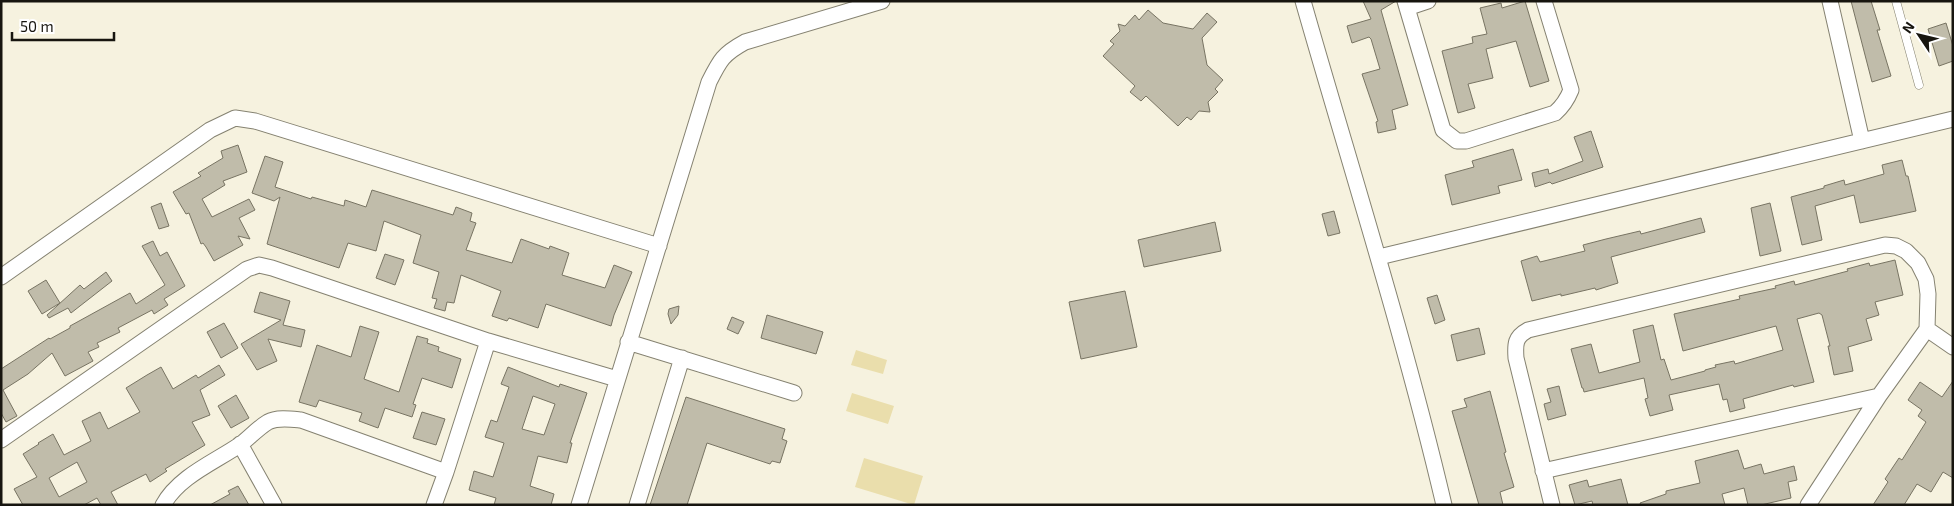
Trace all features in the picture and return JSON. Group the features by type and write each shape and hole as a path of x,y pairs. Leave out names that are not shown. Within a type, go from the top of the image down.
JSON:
{"street":[{"path":"579,505 709,82 718,64 727,52 744,42 882,1"},
{"path":"1303,1 1379,257 1444,505"},
{"path":"1428,1 1406,4 1443,130 1456,141 1466,141 1556,113 1563,107 1571,90 1544,1"},
{"path":"1830,1 1862,140"},
{"path":"1,277 210,130 235,118 256,121 659,246"},
{"path":"1379,257 1953,119"},
{"path":"1552,505 1516,358 1516,340 1520,334 1528,330 1885,245 1896,246 1906,251 1918,263 1926,279 1928,294 1926,329 1879,396 1808,505"},
{"path":"1,440 247,269 259,265 488,341 617,379"},
{"path":"1926,329 1953,347"},
{"path":"434,505 488,341"},
{"path":"628,342 794,394"},
{"path":"637,505 682,358"},
{"path":"1544,470 1879,396"},
{"path":"163,505 168,496 180,484 240,444 269,421 286,418 301,420 446,472"},
{"path":"240,444 274,505"}],"lane":[{"path":"1896,1 1919,85"}],"shaded area":[{"path":"856,350 887,360 883,374 851,365"},
{"path":"852,393 894,406 888,424 846,411"},
{"path":"864,458 923,476 914,505 855,487"}],"building":[{"path":"1363,1 1396,1 1381,10 1408,105 1392,110 1396,129 1378,133 1376,122 1378,121 1362,74 1380,69 1371,39 1369,37 1352,43 1347,26 1371,19"},
{"path":"1525,1 1549,81 1530,87 1516,41 1486,49 1493,78 1468,84 1475,108 1458,113 1442,51 1473,43 1472,37 1487,34 1480,8 1501,3 1502,8"},
{"path":"1851,1 1871,1 1880,30 1877,30 1891,76 1872,82"},
{"path":"1148,10 1163,23 1193,29 1207,13 1217,22 1202,38 1207,65 1223,80 1215,89 1218,92 1208,102 1210,112 1199,111 1191,120 1187,117 1178,126 1146,96 1141,101 1130,92 1135,86 1103,56 1114,44 1110,41 1120,31 1118,24 1125,26 1135,15 1139,20"},
{"path":"1946,23 1953,46 1953,61 1939,66 1928,29"},
{"path":"1591,131 1603,167 1552,184 1550,182 1535,187 1532,173 1548,169 1549,174 1583,161 1574,137"},
{"path":"238,145 247,172 223,181 225,185 202,199 212,217 249,199 255,210 239,218 250,239 238,236 243,245 214,261 203,243 201,244 189,213 186,214 173,192 201,176 198,173 223,158 221,151"},
{"path":"1513,149 1522,180 1498,186 1500,193 1452,205 1445,175 1474,167 1472,161"},
{"path":"265,156 283,162 275,187 311,199 312,197 344,206 345,200 366,207 372,190 453,215 456,207 472,213 470,221 476,223 466,250 512,263 521,239 549,249 550,246 569,253 562,275 605,288 614,265 632,272 611,326 546,304 538,328 509,318 507,321 492,316 501,291 461,275 454,303 447,302 445,311 434,308 437,299 432,298 439,272 413,263 421,235 384,221 376,251 348,243 339,268 267,244 280,197 274,201 252,193"},
{"path":"1902,160 1906,176 1908,176 1916,211 1860,223 1854,195 1815,206 1822,240 1802,245 1791,197 1824,188 1824,186 1844,180 1845,185 1884,174 1882,165"},
{"path":"161,203 169,226 159,229 151,207"},
{"path":"1770,203 1781,251 1760,256 1751,208"},
{"path":"1334,211 1340,233 1328,236 1322,214"},
{"path":"1701,218 1705,232 1611,257 1618,283 1596,290 1595,288 1532,301 1521,261 1537,256 1540,262 1585,251 1583,245 1640,231 1641,234"},
{"path":"1215,222 1221,251 1144,267 1138,240"},
{"path":"153,241 160,256 167,252 185,286 164,299 168,305 154,314 152,310 118,328 120,332 97,343 99,347 88,352 93,361 65,376 52,353 28,374 3,390 17,416 6,422 1,413 1,369 49,338 130,293 136,304 165,285 142,246"},
{"path":"385,254 404,260 395,285 376,278"},
{"path":"1895,260 1903,295 1875,302 1879,315 1866,319 1872,340 1848,347 1853,371 1834,375 1828,346 1830,346 1822,315 1819,313 1797,319 1814,382 1794,387 1793,385 1743,399 1745,408 1730,412 1727,399 1723,400 1719,384 1669,395 1673,410 1650,416 1645,399 1648,398 1644,378 1584,392 1582,388 1571,349 1591,344 1599,373 1640,362 1633,330 1653,325 1661,360 1664,359 1671,380 1705,371 1716,367 1715,365 1734,361 1735,364 1783,350 1776,326 1683,351 1674,314 1740,299 1739,296 1776,288 1775,286 1794,281 1795,285 1848,271 1847,269 1869,263 1870,266"},
{"path":"106,272 112,281 71,313 68,308 49,318 47,315 80,285 84,289"},
{"path":"46,280 60,303 42,314 28,291"},
{"path":"1125,291 1137,347 1081,359 1069,302"},
{"path":"260,292 290,301 283,325 305,330 301,347 268,339 277,361 257,370 241,344 281,320 254,312"},
{"path":"1437,295 1445,320 1435,324 1427,298"},
{"path":"679,306 678,315 671,324 668,314 669,309"},
{"path":"767,315 823,332 816,354 761,338"},
{"path":"732,317 744,322 738,334 727,329"},
{"path":"224,323 238,348 221,358 207,332"},
{"path":"360,326 379,332 364,379 399,392 417,336 428,339 427,343 439,347 438,351 461,359 452,388 422,378 413,404 416,405 412,417 385,408 378,428 359,421 362,413 319,400 316,407 299,402 317,345 351,357"},
{"path":"1479,328 1485,354 1457,361 1451,335"},
{"path":"219,365 225,375 200,390 210,415 192,422 205,445 165,469 167,471 150,482 146,474 111,492 118,505 101,505 97,498 84,505 23,505 14,489 37,477 23,454 38,443 53,434 64,455 91,441 82,421 100,412 108,429 140,412 126,388 161,367 173,389 196,375 198,378","holes":["77,462 87,482 59,497 49,478"]},
{"path":"508,367 559,387 560,384 587,393 570,443 572,443 567,463 538,456 530,486 554,494 551,505 494,505 496,498 469,490 474,471 493,477 504,443 485,437 491,420 497,422 509,387 501,384","holes":["533,396 555,404 544,435 522,429"]},
{"path":"1953,381 1953,478 1943,472 1931,492 1917,484 1904,505 1873,505 1888,482 1885,479 1899,458 1902,460 1926,422 1918,416 1922,410 1908,400 1920,382 1942,397"},
{"path":"1559,386 1566,415 1548,420 1544,404 1551,402 1547,389"},
{"path":"1490,391 1514,487 1500,492 1503,505 1479,505 1452,411 1467,407 1464,399"},
{"path":"236,395 249,418 231,428 218,406"},
{"path":"686,397 785,429 782,439 787,441 780,463 772,461 770,464 707,443 687,505 650,505"},
{"path":"422,412 445,419 436,445 413,438"},
{"path":"1738,450 1744,469 1761,464 1764,474 1794,466 1797,480 1788,482 1791,498 1761,505 1748,505 1744,488 1722,494 1725,505 1641,505 1640,503 1666,494 1666,491 1700,483 1695,461"},
{"path":"1621,479 1628,505 1593,505 1592,501 1575,505 1569,485 1587,480 1589,487"},
{"path":"238,486 249,505 210,505 230,494 228,491"}]}
